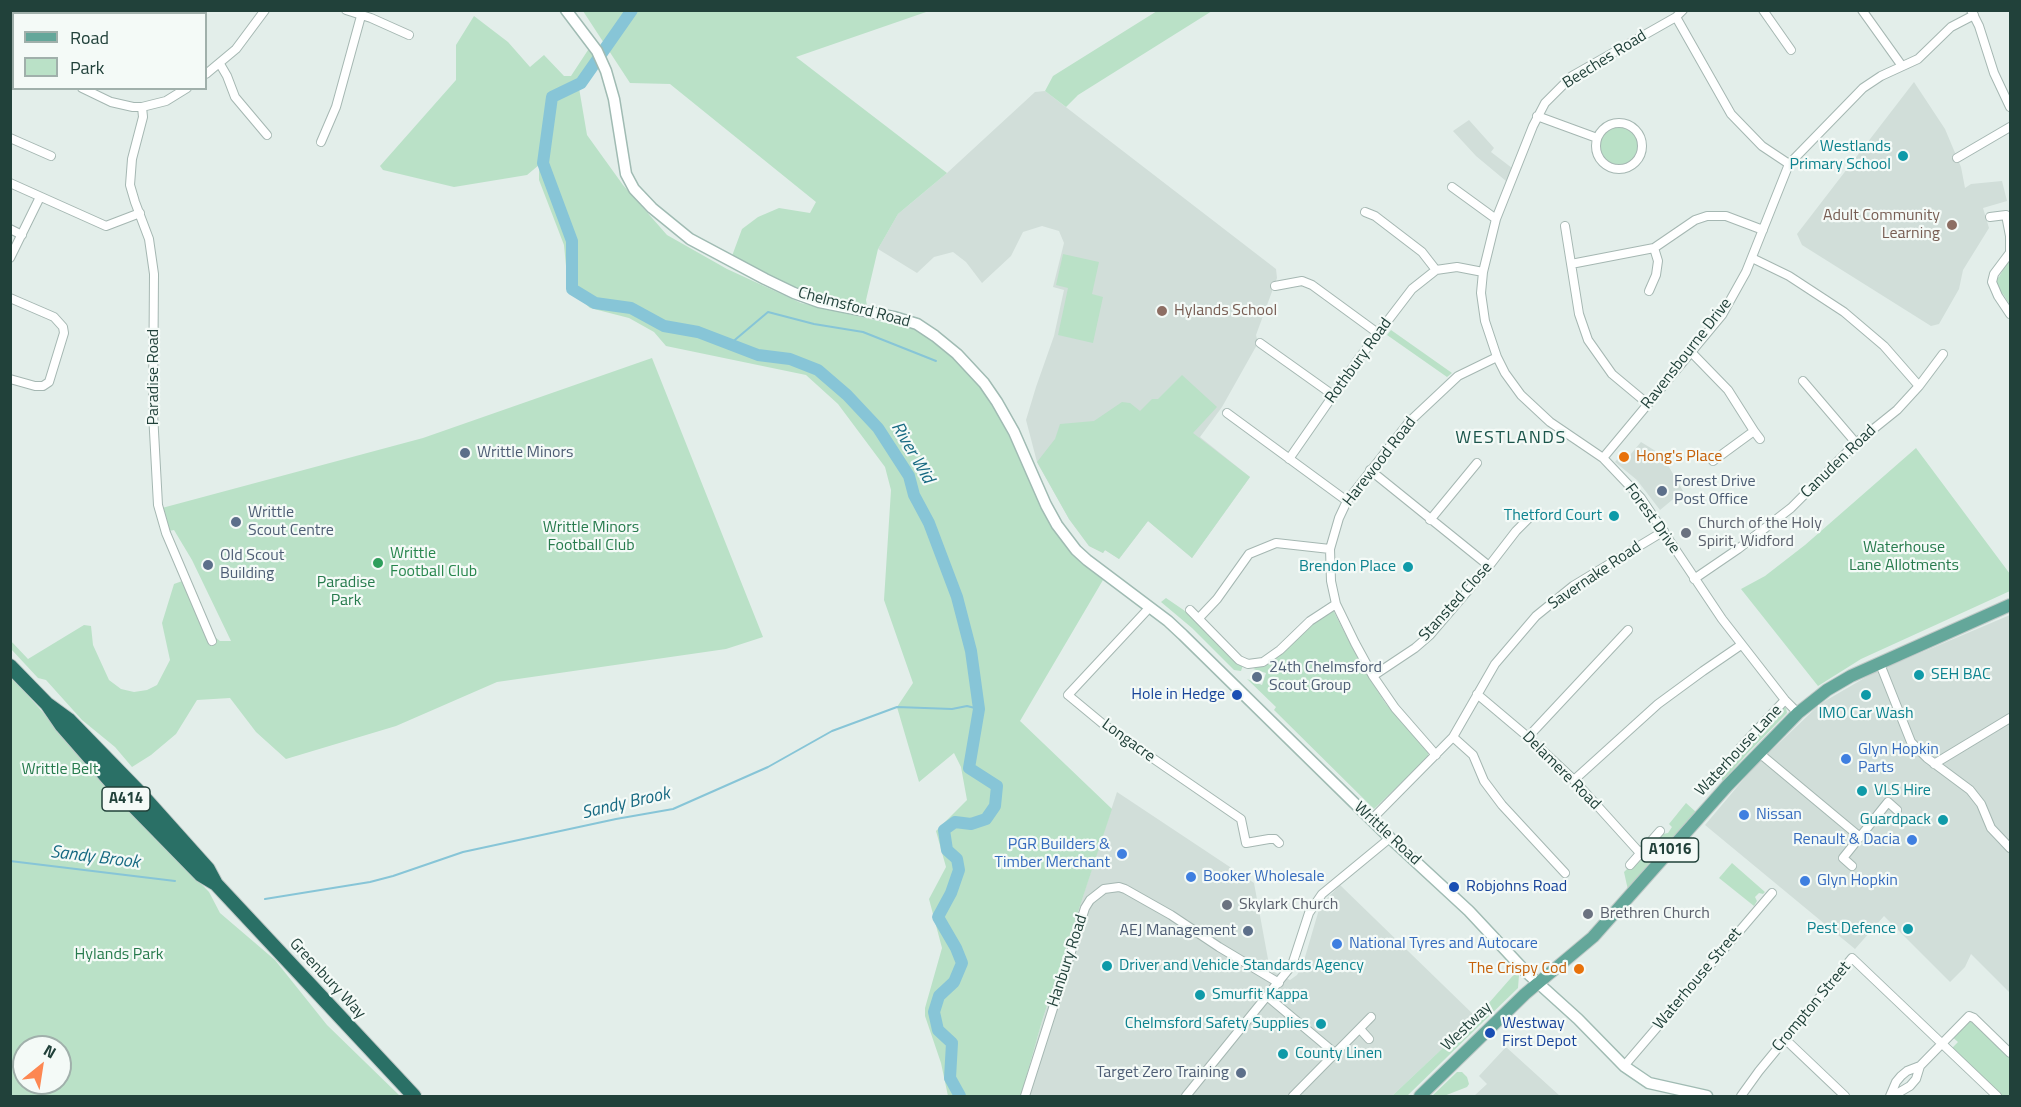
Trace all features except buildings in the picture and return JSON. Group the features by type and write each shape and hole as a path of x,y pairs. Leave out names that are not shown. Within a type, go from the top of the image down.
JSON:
{"highway":[{"name":"Greenbury Way","path":"10,666 47,704 62,726 106,778 201,875 216,884 414,1096"}],"main road":[{"name":"Waterhouse Lane","path":"1538,983 1593,937 1758,753 1798,713 1827,690 1851,676 2010,605"},
{"name":"Westway","path":"1420,1096 1538,983"}],"street":[{"path":"207,73 241,43 265,10"},
{"path":"346,10 409,35"},
{"name":"Chelmsford Road","path":"566,10 597,51 604,66 614,99 626,174 642,199 664,220 690,239 775,284 819,302 908,321 935,336 970,366 997,402 1014,432 1046,504 1076,550"},
{"name":"Beeches Road","path":"1496,219 1538,116 1553,94 1572,76 1676,17 1683,10"},
{"path":"1763,10 1791,50"},
{"path":"1862,10 1902,66"},
{"path":"1973,13 1994,73 2010,107"},
{"name":"Ravensbourne Drive","path":"1603,458 1692,353 1726,308 1752,258 1789,164 1863,88 1881,76 1918,59 1951,27 1973,13"},
{"path":"321,142 336,107 361,16"},
{"path":"1676,17 1731,114 1762,146 1789,164"},
{"path":"220,63 235,97 267,135"},
{"path":"87,90 121,105 142,107 166,101 184,90"},
{"name":"Paradise Road","path":"142,107 144,117 132,159 130,179 131,192 149,239 154,274 153,413 158,505 166,534 212,641"},
{"path":"1538,116 1597,138"},
{"path":"1614,123 1630,125 1640,136 1642,151 1639,158 1628,167 1613,168 1601,159 1596,145 1597,138 1601,131 1614,123"},
{"path":"1957,158 2010,127"},
{"path":"10,138 51,156"},
{"path":"10,183 106,226 140,213"},
{"path":"1452,187 1496,219"},
{"path":"10,258 40,197"},
{"path":"1365,212 1375,216 1422,252 1436,270 1457,267 1483,272"},
{"path":"1989,217 2006,215 2010,236 2010,256 1994,274 1992,282 2010,314"},
{"path":"1571,264 1654,248 1695,220 1707,216 1726,216 1763,230"},
{"name":"Forest Drive","path":"1496,219 1483,272 1481,293 1485,321 1497,357 1513,384 1531,406 1550,422 1603,458 1641,498 1741,645 1798,713"},
{"path":"1565,226 1579,314 1588,340 1612,374 1648,404"},
{"path":"10,230 22,235"},
{"path":"1649,291 1656,275 1658,261 1654,248"},
{"path":"1752,258 1803,285 1852,319 1884,346 1919,386"},
{"name":"Rothbury Road","path":"1289,459 1333,395 1412,289 1436,270"},
{"path":"1646,277 1656,275"},
{"path":"1275,286 1302,281 1312,285 1379,334"},
{"path":"10,298 54,317 63,327 64,333 49,382 43,386 35,386 10,379"},
{"path":"1260,343 1333,395"},
{"path":"1692,353 1728,390 1760,439"},
{"name":"Canuden Road","path":"1694,579 1791,508 1856,443 1897,410 1943,354"},
{"name":"Harewood Road","path":"1436,755 1405,721 1373,676 1336,604 1331,581 1330,549 1339,518 1347,501 1409,422 1465,371 1497,357"},
{"path":"1803,381 1856,443"},
{"path":"1227,413 1347,501"},
{"path":"1713,461 1754,431"},
{"path":"1430,520 1477,463"},
{"path":"1370,471 1489,566"},
{"name":"Stansted Close","path":"1373,676 1415,648 1430,634 1529,518"},
{"name":"Savernake Road","path":"1371,820 1455,733 1495,664 1536,616 1573,586 1664,531"},
{"path":"1198,618 1217,599 1249,554 1276,543 1330,549"},
{"name":"Writtle Road","path":"1076,550 1183,635 1371,820 1462,905 1624,1066 1649,1083 1707,1096"},
{"path":"1190,610 1239,660 1248,664 1263,662 1280,650 1310,621 1336,604"},
{"name":"Longacre","path":"1150,607 1068,695 1112,730 1241,819 1246,843 1269,839 1275,839 1279,843"},
{"path":"1528,736 1628,630"},
{"path":"1574,780 1658,704 1741,645"},
{"path":"1880,664 1907,735 1918,750 1934,764 1970,790 1981,804 1991,828 2010,848"},
{"name":"Delamere Road","path":"1477,694 1528,736 1574,780 1641,853"},
{"name":"Waterhouse Lane","path":"1739,749 1785,700"},
{"path":"1934,764 2010,718"},
{"path":"1455,733 1473,755 1484,781 1502,805 1565,873"},
{"path":"1758,753 1860,837"},
{"path":"1852,866 1843,858 1888,802 1897,810"},
{"path":"1630,865 1660,831"},
{"path":"1186,1096 1269,997 1292,965 1309,913 1322,894 1390,838"},
{"name":"Hanbury Road","path":"1025,1096 1090,900 1104,889 1119,887 1171,915 1219,947 1279,982"},
{"name":"Waterhouse Street","path":"1624,1066 1772,892"},
{"name":"Crompton Street","path":"1741,1096 1852,958 1942,1043"},
{"path":"1269,997 1336,1054"},
{"path":"1892,1096 1896,1082 1907,1071 1920,1066 1969,1016 1974,1018 2010,1053"},
{"path":"1293,1096 1371,1017"},
{"path":"1360,1029 1369,1039"},
{"path":"1785,1039 1845,1096"},
{"path":"1942,1043 1997,1096"},
{"path":"1892,1096 1910,1086 1916,1079 1920,1066"}],"shaded area":[{"path":"1914,82 1945,129 1961,167 1965,188 1971,184 2002,181 2007,201 1983,208 1989,228 1963,270 1959,289 1939,324 1931,326 1802,245 1797,234"},
{"name":"Hylands School","path":"1045,91 1276,269 1277,278 1256,335 1258,343 1222,407 1200,437 1250,477 1192,558 1148,521 1119,559 1105,550 1103,553 1089,546 1069,519 1037,462 1026,420 1054,336 1064,290 1053,287 1064,243 1059,231 1042,226 1023,232 1011,256 982,283 966,262 953,252 934,257 917,273 878,249 898,214 947,173 1035,92"},
{"path":"1469,120 1494,148 1491,152 1512,168 1506,181 1476,156 1453,131"},
{"path":"1641,442 1662,455 1683,491 1660,510 1637,480 1615,462 1624,451 1630,455"},
{"path":"2010,615 2010,993 1971,954 1965,967 1950,982 1884,916 1855,949 1705,825 1753,768 1820,704 1873,673"},
{"path":"1117,792 1254,883 1270,970 1290,980 1297,975 1303,964 1320,906 1340,885 1476,1017 1392,1096 1021,1096 1042,1021"},
{"path":"1506,1047 1560,1096 1474,1096 1487,1084 1479,1076"}],"green space":[{"path":"583,11 929,11 796,57 947,173 898,214 878,249 866,300 867,306 829,299 794,288 732,256 742,229 758,217 779,208 810,213 816,202 670,84 630,83"},
{"path":"1157,11 1212,11 1078,95 1066,107 1045,91 1053,76"},
{"path":"474,16 508,42 530,67 544,55 564,76 571,76 590,47 596,59 578,82 587,135 623,185 667,235 727,269 801,303 917,330 945,348 966,368 991,400 1059,536 1083,563 1103,580 1020,721 1112,809 1042,1021 1021,1096 948,1096 941,1063 925,1016 925,1008 942,948 929,899 946,867 936,831 967,800 961,767 954,753 919,782 897,707 913,683 884,600 891,490 885,467 838,404 806,375 666,346 654,332 629,318 590,308 568,287 564,245 539,180 539,165 527,175 454,187 383,170 380,166 456,80 456,45"},
{"path":"1619,125 1633,131 1639,145 1633,159 1619,165 1605,159 1599,145 1605,131"},
{"path":"1063,254 1099,262 1092,294 1103,297 1093,343 1058,335 1068,288 1056,285"},
{"path":"2008,261 2010,262 2010,305 1999,292 1995,279 1999,277"},
{"path":"1391,330 1452,373 1447,377 1387,335"},
{"path":"652,358 763,637 726,649 497,682 396,726 286,759 256,732 230,698 197,700 176,734 151,755 132,767 115,747 82,720 46,680 38,678 11,649 10,640 28,659 84,625 91,626 93,645 109,680 121,689 134,692 147,690 157,685 170,660 162,623 174,584 185,580 207,631 220,641 231,641 192,560 174,530 169,531 162,508 423,438"},
{"path":"1182,375 1217,407 1193,433 1250,477 1192,558 1148,521 1119,559 1105,550 1103,553 1089,546 1069,519 1037,462 1055,439 1060,424 1094,421 1122,402 1130,403 1140,411 1152,399 1158,399"},
{"name":"Waterhouse Lane Allotments","path":"1916,448 2010,574 2010,591 1861,659 1818,686 1741,589 1765,576 1805,545"},
{"path":"1166,598 1185,611 1243,665 1241,671 1234,670 1192,628 1161,602"},
{"path":"1332,608 1364,670 1386,704 1428,752 1428,757 1374,809 1274,710 1276,707 1247,679 1262,685 1266,673 1253,669 1268,663 1312,622"},
{"name":"Hylands Park","path":"10,675 87,765 209,892 220,913 275,960 327,1025 400,1096 11,1096"},
{"path":"1782,707 1786,708 1787,713 1723,781 1719,769 1726,761 1729,763 1734,761"},
{"path":"1686,803 1696,812 1628,890 1624,872 1629,867 1631,869 1663,834 1668,833 1672,827 1669,824"},
{"path":"1732,863 1765,892 1755,897 1757,901 1754,906 1719,878"},
{"path":"1517,971 1518,988 1407,1096 1392,1096 1481,1012"},
{"path":"1965,1021 1973,1021 2010,1057 2010,1096 2002,1096 1952,1048 1958,1042 1950,1035"},
{"path":"1457,1072 1462,1072 1467,1077 1469,1084 1467,1087 1444,1096 1432,1096"}],"waterway":[{"name":"River Wid","path":"632,10 581,83 552,97 543,163 572,241 572,289 595,303 631,308 664,326 698,332 758,355 790,359 818,370 847,395 878,428 909,476 914,495 929,523 957,597 971,651 979,709 969,768 997,786 995,806 986,819 971,824 955,822 944,830 947,850 957,859 959,870 951,893 938,917 962,963 954,982 939,996 934,1012 938,1030 952,1043 950,1078 960,1096"},
{"path":"730,344 768,312 814,324 863,332 936,361"},
{"name":"Sandy Brook","path":"265,899 370,882 463,852 673,809 768,767 832,731 897,707 952,709 967,706 979,709"},
{"name":"Sandy Brook","path":"10,861 175,881"}],"place":[{"name":"Westlands Primary School","path":"1903,156"},
{"name":"Adult Community Learning","path":"1952,225"},
{"name":"Hylands School","path":"1162,311"},
{"name":"Writtle Minors","path":"465,453"},
{"name":"Hong's Place","path":"1624,457"},
{"name":"Forest Drive Post Office","path":"1662,491"},
{"name":"Thetford Court","path":"1614,516"},
{"name":"Writtle Scout Centre","path":"236,522"},
{"name":"Church of the Holy Spirit, Widford","path":"1686,533"},
{"name":"Writtle Football Club","path":"378,563"},
{"name":"Old Scout Building","path":"208,565"},
{"name":"Brendon Place","path":"1408,567"},
{"name":"SEH BAC","path":"1919,675"},
{"name":"24th Chelmsford Scout Group","path":"1257,677"},
{"name":"Hole in Hedge","path":"1237,695"},
{"name":"IMO Car Wash","path":"1866,695"},
{"name":"Glyn Hopkin Parts","path":"1846,759"},
{"name":"VLS Hire","path":"1862,791"},
{"name":"Nissan","path":"1744,815"},
{"name":"Guardpack","path":"1943,820"},
{"name":"Renault & Dacia","path":"1912,840"},
{"name":"PGR Builders & Timber Merchant","path":"1122,854"},
{"name":"Booker Wholesale","path":"1191,877"},
{"name":"Glyn Hopkin","path":"1805,881"},
{"name":"Robjohns Road","path":"1454,887"},
{"name":"Skylark Church","path":"1227,905"},
{"name":"Brethren Church","path":"1588,914"},
{"name":"Pest Defence","path":"1908,929"},
{"name":"AEJ Management","path":"1248,931"},
{"name":"National Tyres and Autocare","path":"1337,944"},
{"name":"Driver and Vehicle Standards Agency","path":"1107,966"},
{"name":"The Crispy Cod","path":"1579,969"},
{"name":"Smurfit Kappa","path":"1200,995"},
{"name":"Chelmsford Safety Supplies","path":"1321,1024"},
{"name":"Westway First Depot","path":"1490,1033"},
{"name":"County Linen","path":"1283,1054"},
{"name":"Target Zero Training","path":"1241,1073"}],"district":[{"name":"WESTLANDS","path":"1511,439"}],"park label":[{"name":"Writtle Minors Football Club","path":"591,537"},
{"name":"Paradise Park","path":"346,592"},
{"name":"Writtle Belt","path":"60,770"}]}
